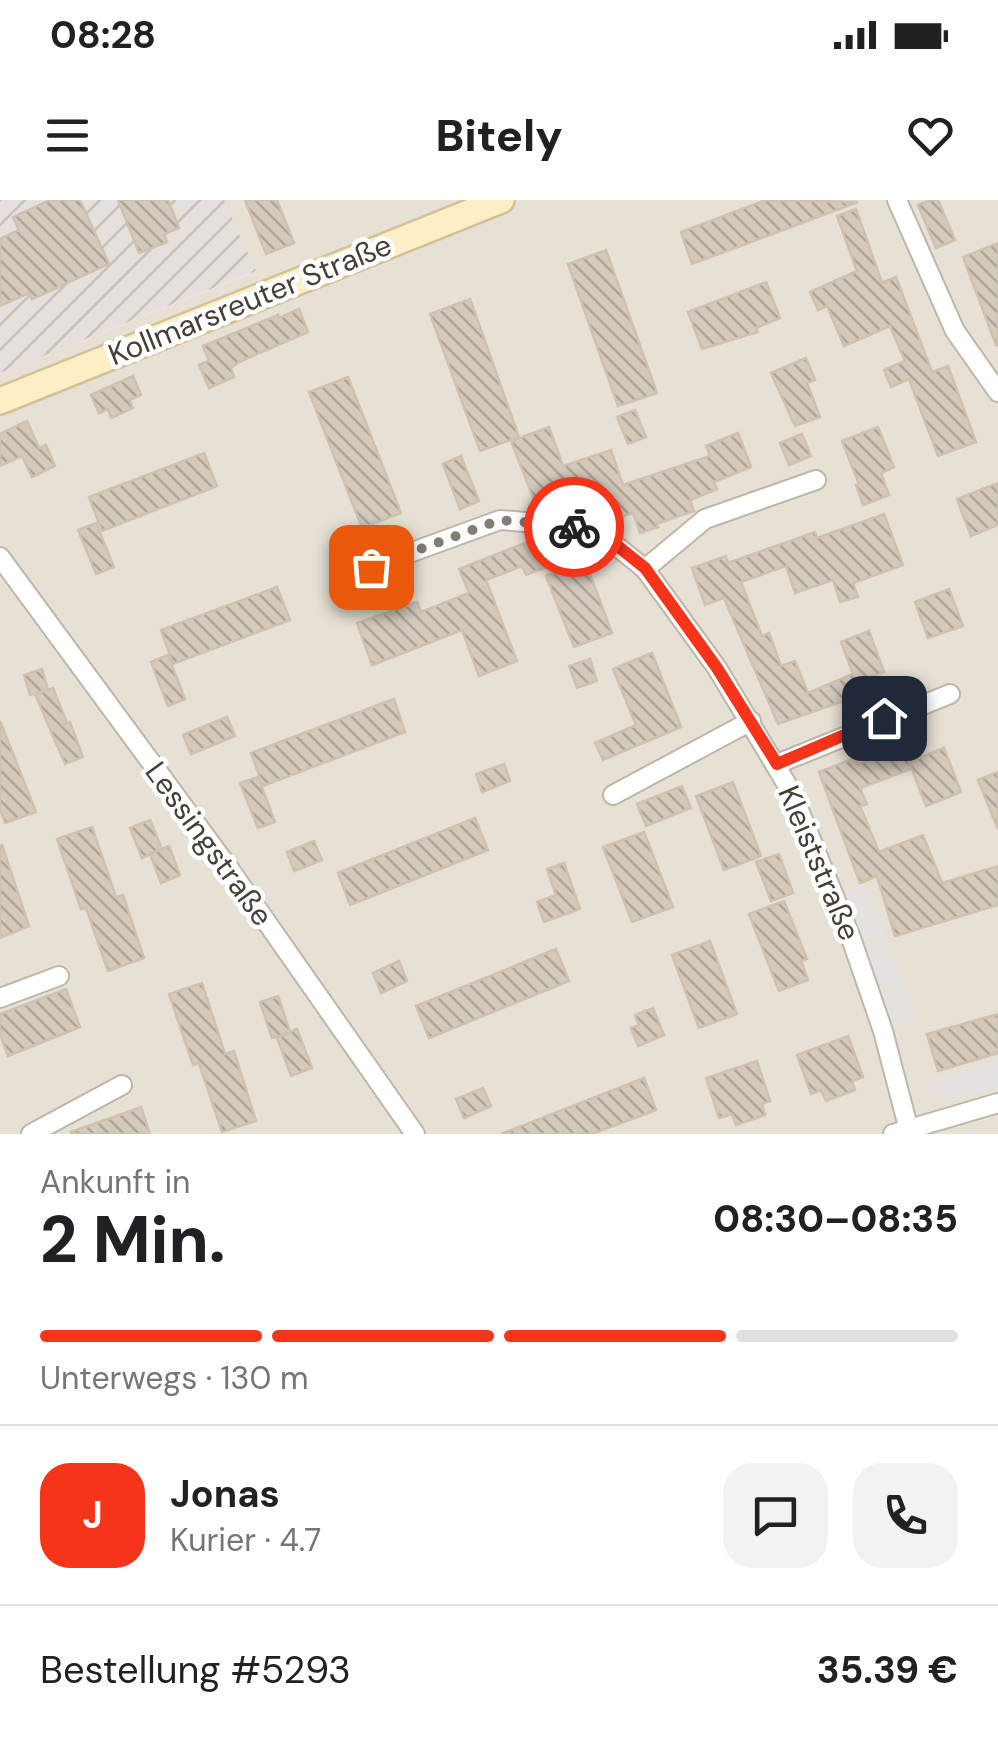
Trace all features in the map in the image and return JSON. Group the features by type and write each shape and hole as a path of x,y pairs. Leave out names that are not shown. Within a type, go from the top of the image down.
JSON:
{"main road":[{"name":"Kollmarsreuter Straße","path":"0,401 501,200"}],"street":[{"path":"897,200 956,331 998,392"},
{"path":"645,568 704,520 816,480"},
{"name":"Kleiststraße","path":"371,567 500,520 600,532 645,568 751,721 792,793 851,938 883,1030 904,1132"},
{"name":"Lessingstraße","path":"0,557 228,868 415,1134"},
{"path":"777,764 950,694"},
{"path":"613,795 751,721"},
{"path":"0,998 58,976"},
{"path":"32,1134 122,1084"},
{"path":"904,1132 998,1103"}],"shaded area":[{"path":"0,200 224,200 256,271 0,373"},
{"path":"224,200 998,200 998,1134 0,1134 0,373 255,272"},
{"path":"866,884 917,1019 892,1028 844,894"},
{"path":"998,1061 998,1089 945,1103 922,1083"}],"building":[{"path":"50,200 80,200 109,264 32,299 29,293 0,306 0,239 19,230 13,217"},
{"path":"118,200 168,200 179,228 164,234 167,242 139,253"},
{"path":"245,200 277,200 294,243 266,254"},
{"path":"766,200 858,202 692,264 681,232"},
{"path":"938,200 955,240 936,248 918,205"},
{"path":"856,209 882,283 896,277 932,372 948,366 976,442 938,456 909,379 891,387 884,370 905,361 890,326 844,346 827,306 818,310 810,292 857,271 837,216"},
{"path":"998,243 998,345 996,345 963,257"},
{"path":"606,250 657,393 618,406 568,264"},
{"path":"766,282 780,318 756,328 758,332 702,349 688,312"},
{"path":"470,299 519,437 480,451 430,314"},
{"path":"299,309 308,332 239,362 231,368 234,377 209,388 199,365 209,361 203,346"},
{"path":"806,358 815,380 807,383 820,417 795,426 771,373"},
{"path":"133,376 141,395 129,400 133,408 111,418 108,409 99,413 91,395"},
{"path":"348,377 401,513 362,528 309,392"},
{"path":"635,410 646,437 628,444 617,417"},
{"path":"27,421 39,448 46,445 55,466 32,477 22,456 0,466 0,434"},
{"path":"549,427 563,466 611,450 623,485 710,456 706,446 738,433 751,467 714,482 717,489 690,500 694,511 640,533 633,513 614,519 604,490 556,507 553,498 536,505 511,441"},
{"path":"878,427 894,467 881,473 889,495 863,505 842,441"},
{"path":"802,434 811,456 789,465 780,443"},
{"path":"204,453 217,486 102,531 89,497"},
{"path":"461,456 479,501 460,509 443,464"},
{"path":"998,483 998,525 971,536 957,499"},
{"path":"884,514 903,565 853,583 858,597 840,602 833,580 795,593 786,566 741,582 762,636 769,633 781,666 795,661 808,693 853,674 841,642 869,631 884,672 856,682 861,695 778,724 724,598 705,605 692,568 726,556 728,563 815,532 817,538"},
{"path":"96,523 114,567 96,574 78,530"},
{"path":"525,543 529,553 547,546 554,564 526,575 522,566 486,580 517,661 479,676 462,630 372,665 357,623 417,602 421,612 469,593 459,569"},
{"path":"585,561 612,633 574,647 546,576"},
{"path":"277,587 290,620 173,664 161,630"},
{"path":"949,589 963,626 928,638 915,602"},
{"path":"652,653 681,727 603,760 595,743 636,725 613,669"},
{"path":"168,655 185,699 168,706 151,662"},
{"path":"590,659 597,681 577,688 569,666"},
{"path":"42,669 48,690 53,688 83,757 65,764 35,694 44,691 30,695 24,675"},
{"path":"394,699 405,732 263,786 251,753"},
{"path":"227,717 235,736 191,754 183,735"},
{"path":"0,721 36,812 5,823 0,809"},
{"path":"904,747 911,769 860,788 867,804 860,806 879,852 923,835 942,883 998,866 998,905 895,936 877,876 860,883 819,772 855,758 858,764"},
{"path":"944,748 961,792 926,806 909,762"},
{"path":"504,764 510,781 482,792 476,774"},
{"path":"998,772 998,826 997,827 978,780"},
{"path":"258,777 275,822 258,828 240,783"},
{"path":"733,782 761,856 724,870 696,796"},
{"path":"682,786 691,808 646,826 637,804"},
{"path":"475,818 488,850 350,905 338,873"},
{"path":"150,820 162,849 142,858 130,828"},
{"path":"92,827 116,897 123,895 144,958 108,971 57,839"},
{"path":"644,832 673,907 632,922 603,847"},
{"path":"314,841 322,860 294,871 287,852"},
{"path":"0,846 29,926 0,938"},
{"path":"169,846 180,875 161,883 150,854"},
{"path":"779,854 793,893 771,901 756,862"},
{"path":"564,863 580,909 544,922 537,902 556,895 547,869"},
{"path":"784,901 807,959 801,961 808,980 779,991 749,914"},
{"path":"710,941 737,1014 699,1028 672,955"},
{"path":"556,949 569,981 429,1038 416,1006"},
{"path":"399,961 407,981 381,993 373,973"},
{"path":"202,983 225,1054 234,1051 256,1121 222,1132 199,1063 193,1065 169,994"},
{"path":"66,989 80,1027 8,1056 0,1034 0,1014"},
{"path":"278,996 290,1032 297,1029 312,1068 291,1076 277,1038 288,1033 272,1038 260,1002"},
{"path":"653,1008 664,1035 638,1046 631,1028 639,1025 635,1015"},
{"path":"998,1014 998,1053 938,1071 927,1034"},
{"path":"848,1036 863,1077 852,1081 855,1090 826,1101 821,1090 811,1094 797,1055"},
{"path":"757,1061 770,1101 762,1104 765,1115 736,1125 732,1114 719,1118 706,1078"},
{"path":"644,1078 656,1110 592,1134 501,1134"},
{"path":"483,1088 491,1106 464,1118 456,1099"},
{"path":"141,1107 150,1134 71,1134 71,1132"}],"way so far":[{"path":"371,567 500,520 574,527"}],"route":[{"path":"574,527 600,532 645,568 717,668 777,764 884,718"}]}
